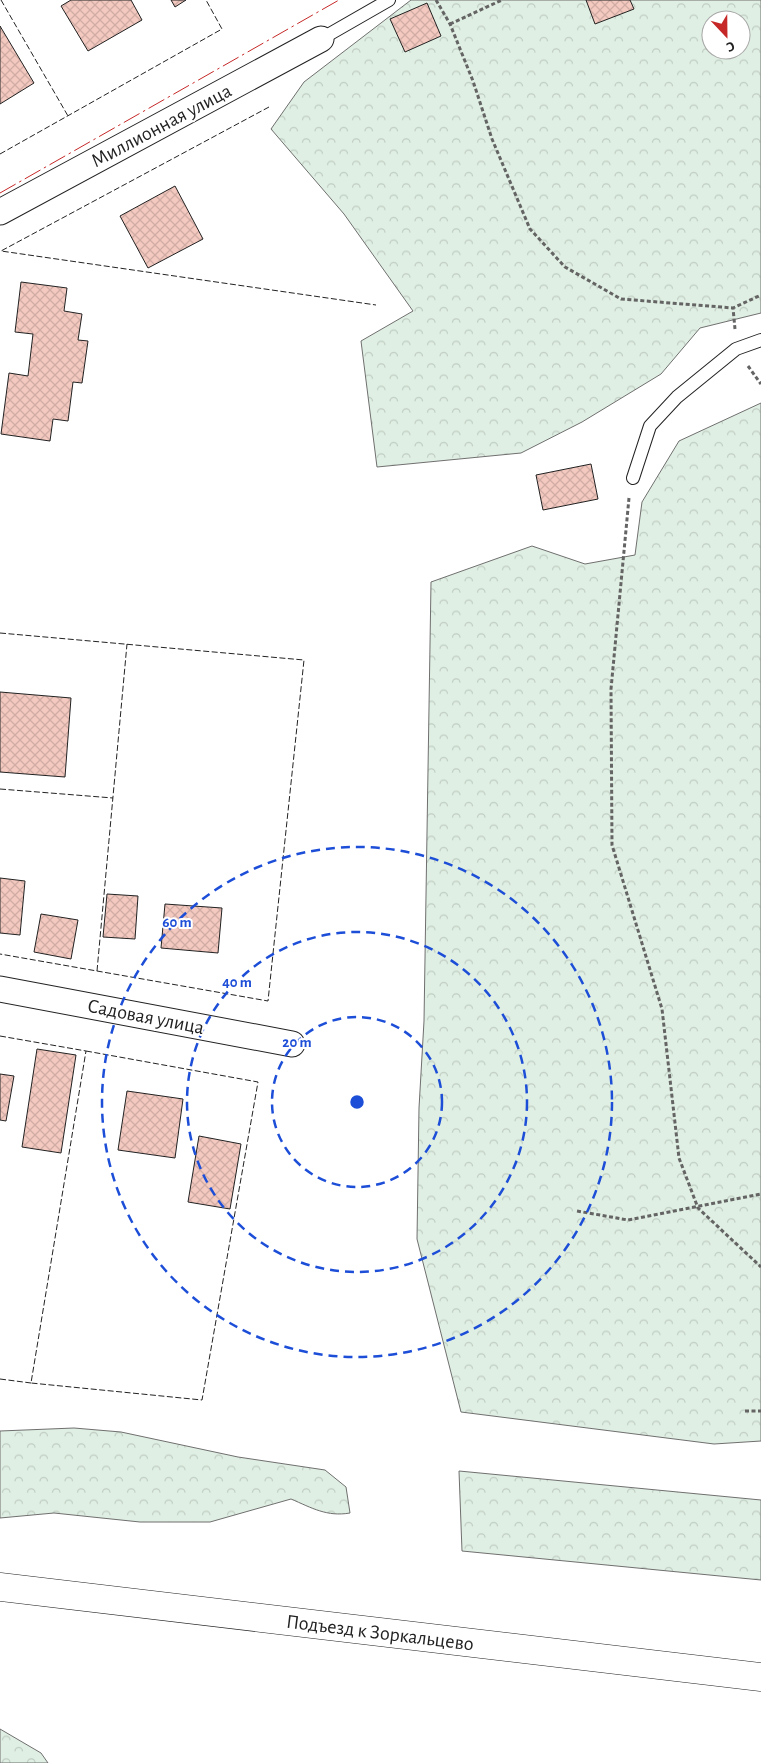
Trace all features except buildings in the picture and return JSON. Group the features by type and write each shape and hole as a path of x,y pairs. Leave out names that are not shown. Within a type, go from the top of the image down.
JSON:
{"street":[{"name":"Миллионная улица","path":"0,212 321,39"},
{"name":"Садовая улица","path":"0,989 292,1044"},
{"name":"Подъезд к Зоркальцево","path":"0,1587 761,1677"}],"lane":[{"path":"321,39 388,0"},
{"path":"634,478 650,426 677,397 736,350 761,340"}],"path":[{"path":"436,0 450,24 473,81 492,139 530,229 565,267 621,299 733,308 761,295"},
{"path":"450,24 502,0"},
{"path":"733,308 736,350"},
{"path":"634,478 627,510 611,689 612,845 662,1009 680,1158 698,1208 761,1267"},
{"path":"577,1211 628,1220 698,1208 761,1194"},
{"path":"745,1411 761,1411"}],"green space":[{"path":"411,0 761,0 761,313 700,328 661,374 582,422 521,453 377,467 361,341 413,311 344,214 271,129 304,82"},
{"path":"761,403 761,1441 714,1444 461,1412 417,1239 419,1108 424,1021 431,582 532,546 585,564 635,555 642,502 679,441"},
{"path":"74,1428 121,1432 238,1457 325,1470 346,1487 350,1513 327,1513 291,1499 210,1522 140,1522 54,1513 0,1518 0,1431"},
{"path":"459,1471 761,1500 761,1580 462,1551"},
{"path":"0,1729 41,1753 48,1763 0,1763"}],"fence":[{"path":"1,0 68,116"},
{"path":"0,154 222,29 206,0"},
{"path":"269,107 1,251 376,305"},
{"path":"0,633 304,660 268,1001 0,954"},
{"path":"97,971 127,644"},
{"path":"0,789 113,798"},
{"path":"0,1036 86,1051"},
{"path":"86,1051 258,1082 202,1400 31,1383 86,1051"},
{"path":"0,1379 31,1383"}],"power":[{"path":"0,193 339,0"}]}
